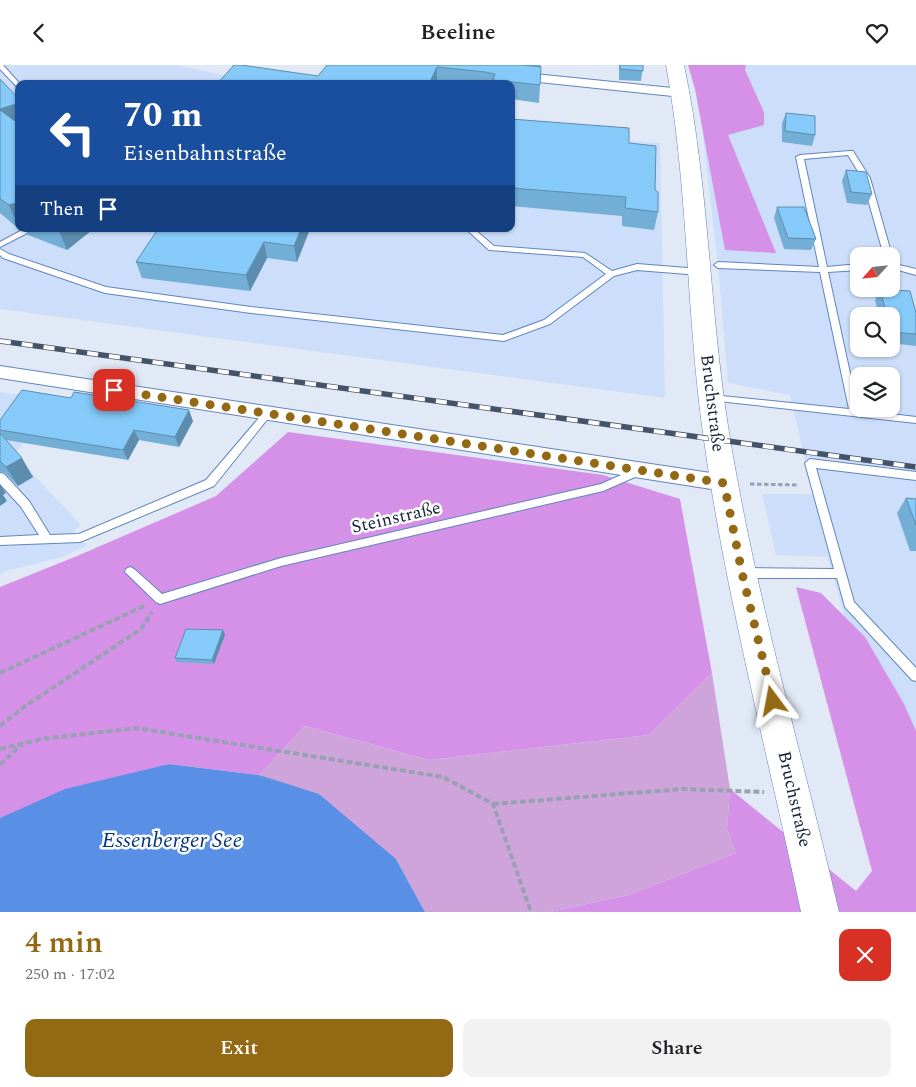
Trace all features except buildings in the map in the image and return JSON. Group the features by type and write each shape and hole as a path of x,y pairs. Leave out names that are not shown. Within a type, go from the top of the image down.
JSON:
{"street":[{"name":"Bruchstraße","path":"676,65 691,147 709,269 711,397 724,483 742,573 795,793 820,912"},
{"path":"498,75 682,93"},
{"path":"0,372 724,483"}],"lane":[{"path":"0,65 15,82"},
{"path":"850,393 800,157 850,153 866,178 885,247"},
{"path":"0,245 25,232"},
{"path":"473,232 492,248 585,255 611,274"},
{"path":"0,251 6,256 105,290 251,311 504,338 547,322 611,274 637,267 825,270 850,268"},
{"path":"900,268 916,272"},
{"path":"711,397 850,413"},
{"path":"0,541 80,538 210,483 267,414"},
{"path":"889,417 916,420"},
{"path":"916,477 810,463 849,604 916,676"},
{"name":"Steinstraße","path":"160,599 281,562 604,487 639,471"},
{"path":"0,477 25,504 48,540"},
{"path":"130,572 160,599"},
{"path":"742,573 842,575"}],"path":[{"path":"724,483 816,486"},
{"path":"0,673 160,599"},
{"path":"0,726 24,707 141,629 160,599"},
{"path":"0,749 42,739 136,728 442,777 493,804 682,789 795,793"},
{"path":"0,765 15,753 22,744"},
{"path":"493,804 532,912"}],"shaded area":[{"path":"0,65 176,65 245,80 15,80 15,232 515,232 515,132 660,143 665,398 0,309"},
{"path":"688,65 746,65 745,70 764,112 764,125 728,135 776,253 725,250 695,89"},
{"path":"690,65 916,65 916,854 827,557 776,555 762,494 813,494 790,395 728,383 718,265 698,94"},
{"path":"0,392 52,399 15,455 81,525 74,530 87,546 59,558 6,571 0,575"},
{"path":"288,432 603,475 680,499 712,673 649,735 429,760 305,726 259,775 169,764 0,818 0,587 216,496"},
{"path":"796,587 821,593 865,637 904,704 916,731 916,912 550,912 629,895 736,853 727,829 730,789 856,891 872,871"},
{"path":"712,673 730,789 727,829 736,853 629,895 550,912 425,912 396,859 259,775 305,726 429,760 649,735"}],"water":[{"name":"Essenberger See","path":"169,764 259,775 319,794 396,859 425,912 0,912 0,818 65,789"}],"railway":[{"path":"0,341 916,467"}],"route":[{"path":"114,390 724,483 742,573 773,701"}]}
